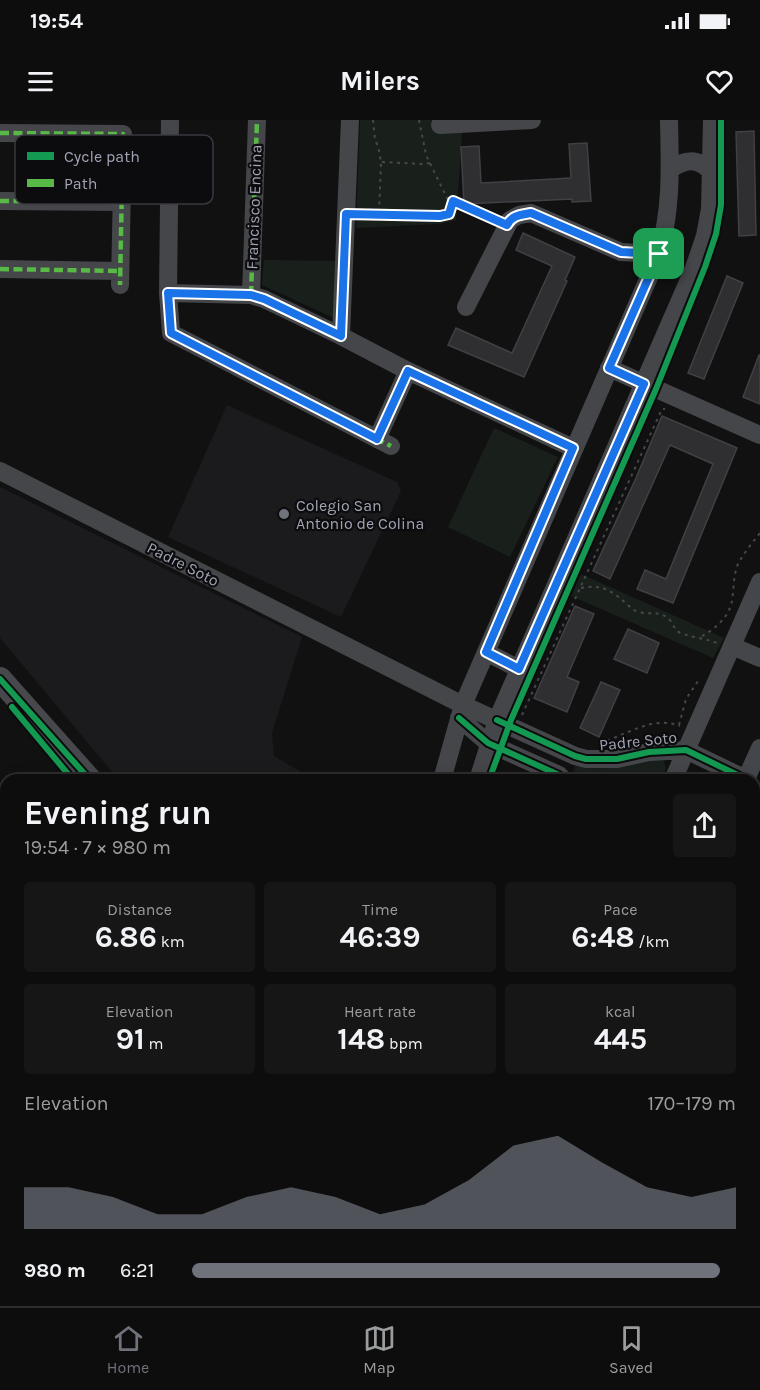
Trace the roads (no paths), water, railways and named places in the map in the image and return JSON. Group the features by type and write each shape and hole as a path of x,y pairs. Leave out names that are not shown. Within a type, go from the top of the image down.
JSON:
{"main road":[{"path":"0,678 85,774"}],"street":[{"path":"170,120 170,135"},
{"name":"Francisco Encina","path":"251,295 257,120"},
{"path":"341,336 350,120"},
{"path":"440,125 532,120"},
{"path":"443,774 461,711 659,254 668,215 669,120"},
{"path":"480,774 497,720 694,268 705,236 710,209 712,120"},
{"path":"0,133 123,135"},
{"path":"670,170 680,163 692,161 705,165 712,173"},
{"path":"0,201 15,201"},
{"path":"0,269 120,278 122,204"},
{"path":"169,204 168,293 171,333 384,442 408,371"},
{"path":"466,307 507,225 510,220 519,215 531,213 621,252 659,254"},
{"path":"168,293 251,295 264,299 408,371 573,448"},
{"path":"609,368 760,435"},
{"name":"Padre Soto","path":"0,471 461,711 497,720 586,759 617,759 650,752 677,750 733,774"},
{"path":"674,774 677,750 686,728 732,646 760,582"},
{"path":"732,646 760,658"},
{"path":"486,652 519,669"},
{"name":"Padre Soto","path":"461,711 488,743 557,774"},
{"path":"754,774 760,748"}],"place":[{"name":"Colegio San Antonio de Colina","path":"284,514"}]}
